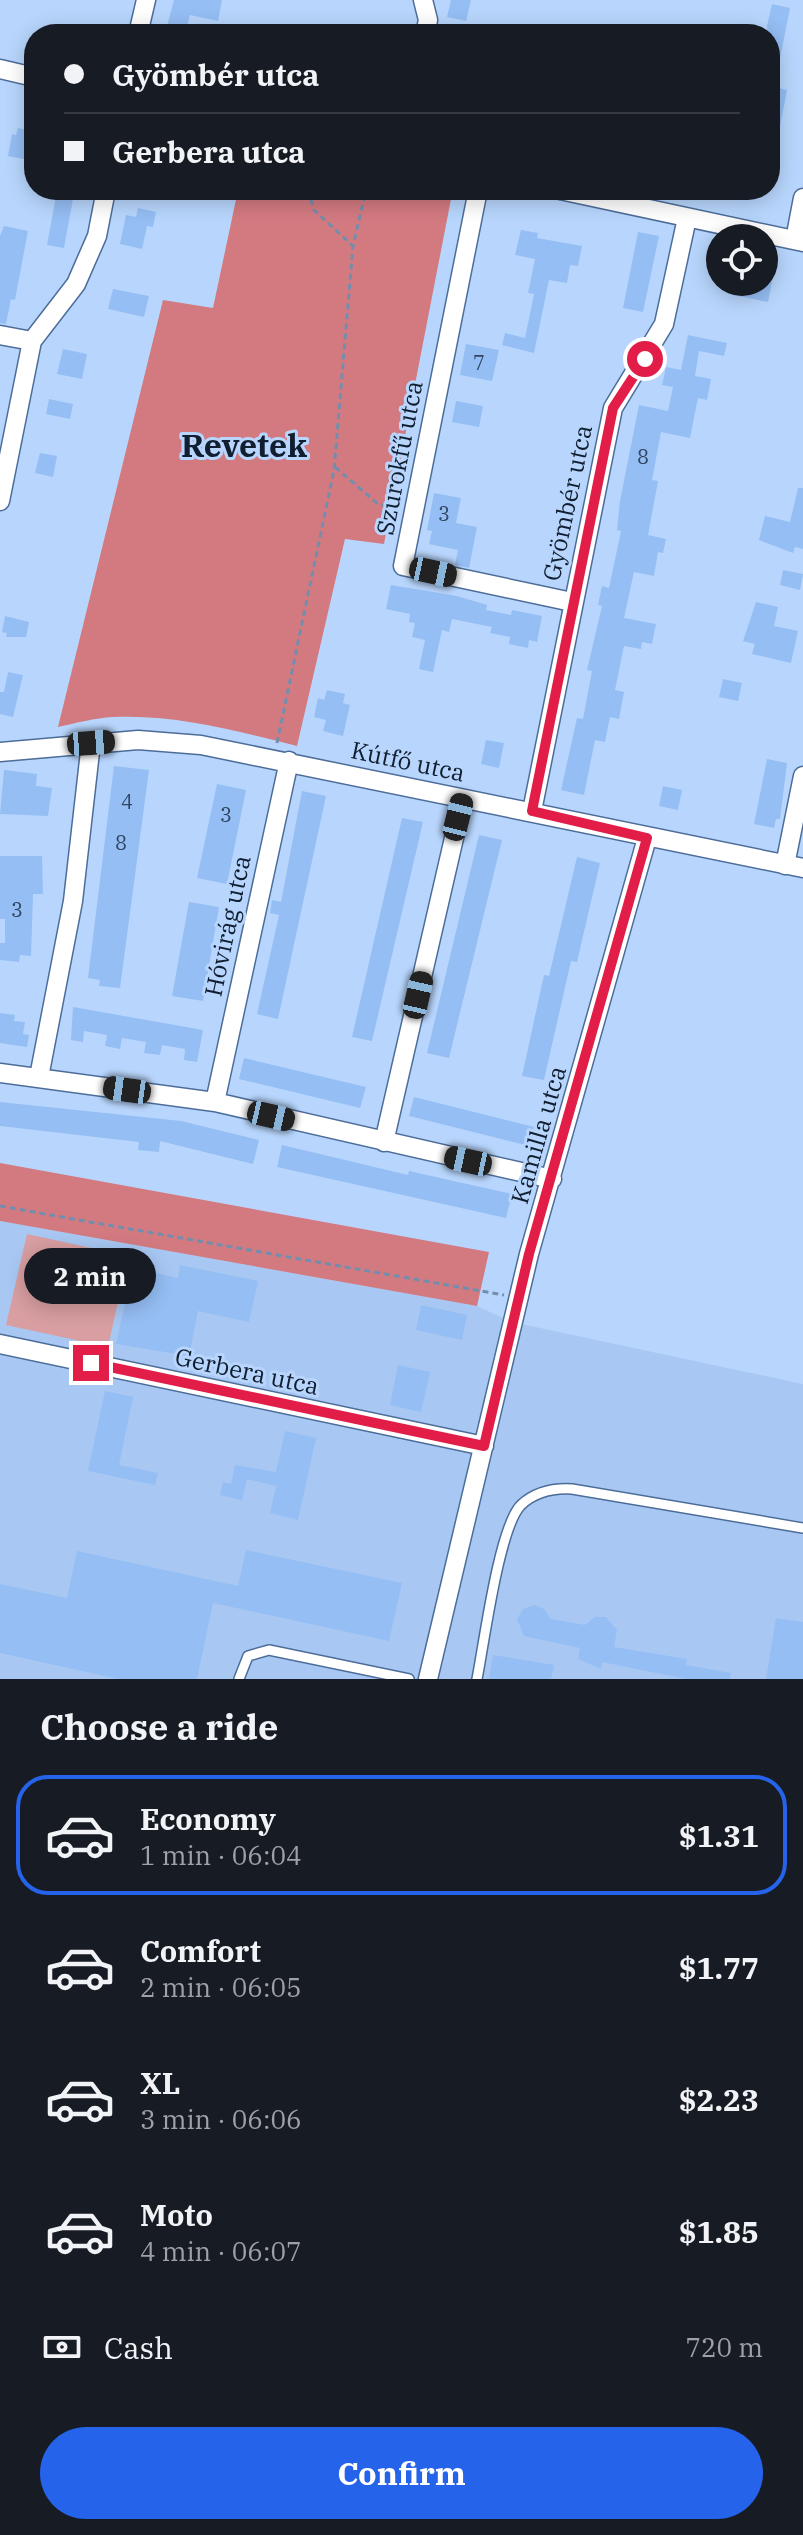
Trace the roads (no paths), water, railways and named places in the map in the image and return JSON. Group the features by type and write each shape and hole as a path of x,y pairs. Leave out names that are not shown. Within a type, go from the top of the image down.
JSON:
{"street":[{"path":"140,24 146,0"},
{"path":"423,0 427,24"},
{"path":"0,69 24,75"},
{"path":"605,200 799,241 803,198"},
{"path":"0,501 32,341 76,284 97,236 104,200"},
{"name":"Szurokfű utca","path":"476,200 403,566 572,602"},
{"name":"Gyömbér utca","path":"532,811 613,408 664,324 687,218"},
{"path":"0,335 32,341"},
{"name":"Kútfő utca","path":"0,752 138,740 201,745 794,866"},
{"path":"39,1077 73,901 91,743"},
{"name":"Hóvirág utca","path":"215,1102 281,759"},
{"path":"794,866 803,776"},
{"path":"384,1142 463,799"},
{"name":"Kamilla utca","path":"428,1679 518,1297 647,838"},
{"path":"0,1073 215,1102 552,1179"},
{"name":"Gerbera utca","path":"0,1344 484,1446"}],"lane":[{"path":"477,1679 506,1534 519,1507 531,1498 559,1488 572,1489 803,1528"},
{"path":"239,1679 248,1656 269,1650 409,1679"}],"district":[{"name":"Revetek","path":"244,446"}]}
